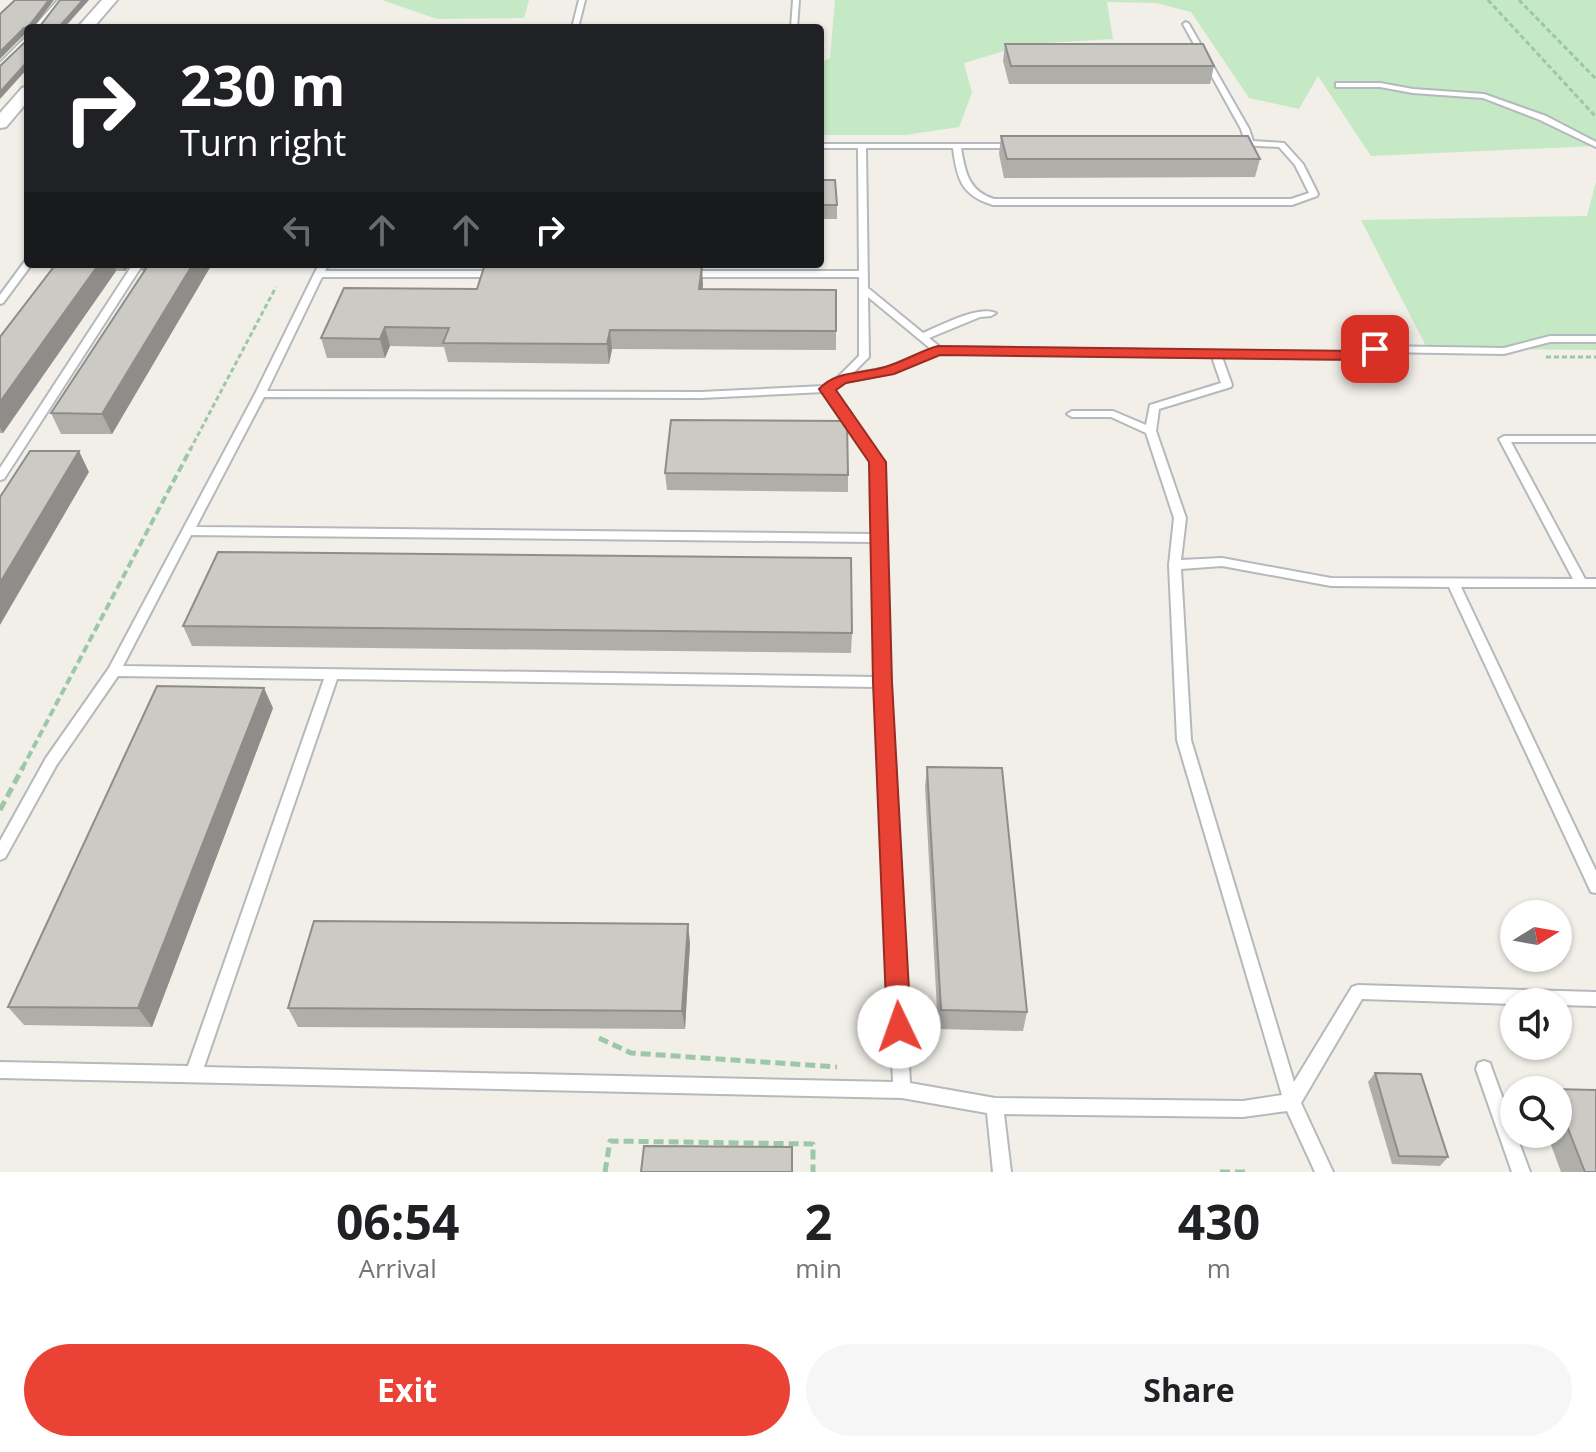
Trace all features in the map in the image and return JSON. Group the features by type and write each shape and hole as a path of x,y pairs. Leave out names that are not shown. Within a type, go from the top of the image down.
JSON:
{"street":[{"path":"89,24 110,0"},
{"path":"3,115 24,95"}],"lane":[{"path":"40,24 62,0"},
{"path":"576,24 582,0"},
{"path":"794,24 796,0"},
{"path":"1186,24 1250,143"},
{"path":"0,67 24,41"},
{"path":"1339,85 1380,85 1413,91 1484,96 1543,118 1596,145"},
{"path":"957,146 968,189 975,198 993,202 1292,202 1314,194 1299,164 1281,145 1234,144"},
{"path":"824,146 1018,146"},
{"path":"260,394 701,395 827,389 864,357 862,147"},
{"path":"0,301 24,268"},
{"path":"0,476 135,268"},
{"path":"0,854 51,762 114,671 260,394 321,269 506,274"},
{"path":"677,274 864,274"},
{"path":"865,290 938,350"},
{"path":"922,337 978,314 991,313"},
{"path":"841,379 888,371 938,350 1365,356 1375,349 1504,351 1550,339 1596,339"},
{"path":"1216,354 1227,385 1154,407 1151,431 1180,518 1175,565 1184,740 1292,1102 1324,1172"},
{"path":"827,389 877,462 883,682 902,1090"},
{"path":"1072,414 1113,414 1151,431"},
{"path":"1581,583 1504,439 1596,439"},
{"path":"188,531 878,538"},
{"path":"1175,565 1222,562 1331,582 1454,585 1596,583"},
{"path":"1454,585 1596,887"},
{"path":"114,671 883,682"},
{"path":"193,1074 332,675"},
{"path":"1292,1102 1358,992 1596,999"},
{"path":"1484,1069 1521,1172"},
{"path":"0,1070 902,1090 995,1106 1243,1109 1292,1102"},
{"path":"995,1106 1002,1172"}],"path":[{"path":"1488,0 1596,117"},
{"path":"1519,0 1596,79"},
{"path":"0,810 276,287"},
{"path":"599,1038 631,1053 854,1068"},
{"path":"605,1172 610,1141 813,1144 813,1172"},
{"path":"1220,1172 1250,1172"}],"green space":[{"path":"382,0 529,0 524,18 437,19"},
{"path":"835,0 1596,0 1596,146 1371,156 1318,76 1299,109 1249,98 1191,12 1156,3 1107,2 1113,39 1028,44 964,63 972,93 959,127 905,135 824,135 824,61 830,58"},
{"path":"1596,182 1596,350 1427,348 1361,220 1587,216"}],"building":[{"path":"15,0 49,0 31,24 24,24 24,28 0,52 0,14"},
{"path":"60,0 83,0 62,24 42,24"},
{"path":"24,43 24,65 0,92 0,66"},
{"path":"1005,44 1203,44 1214,66 1011,66"},
{"path":"1001,136 1248,136 1260,159 1007,159"},
{"path":"824,180 835,180 837,205 824,205"},
{"path":"53,268 96,268 0,402 0,337"},
{"path":"146,268 191,268 102,414 51,413"},
{"path":"484,268 702,268 699,289 836,290 836,331 610,330 607,344 443,343 449,328 385,327 380,339 321,338 344,288 477,289"},
{"path":"671,420 847,421 848,475 665,473"},
{"path":"30,451 79,451 0,583 0,497"},
{"path":"218,552 851,558 852,633 183,626"},
{"path":"157,686 264,688 138,1008 8,1007"},
{"path":"927,767 1002,768 1027,1012 941,1010"},
{"path":"314,921 688,924 682,1011 288,1008"},
{"path":"1375,1073 1421,1074 1448,1157 1399,1156"},
{"path":"1572,1089 1596,1090 1596,1172 1585,1172 1572,1139"},
{"path":"644,1146 792,1147 792,1172 641,1172"}],"route":[{"path":"899,1027 883,682 877,462 827,389 841,379 888,371 938,350 1365,356 1375,349"}]}
